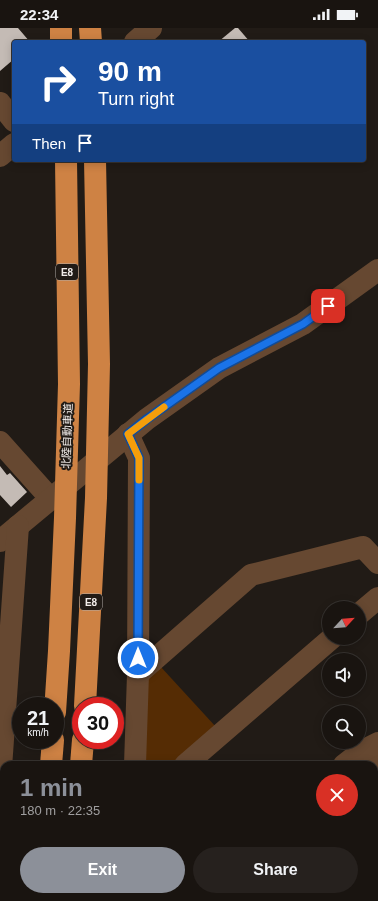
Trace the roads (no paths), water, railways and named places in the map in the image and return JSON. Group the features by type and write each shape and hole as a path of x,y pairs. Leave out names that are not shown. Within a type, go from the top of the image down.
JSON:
{"highway":[{"path":"61,28 61,40"},
{"path":"90,28 91,40"},
{"name":"北陸自動車道","path":"56,697 65,518 69,384 66,162"},
{"name":"E8","path":"86,697 96,498 99,364 95,162"},
{"path":"51,761 52,749"},
{"path":"82,761 83,749"}],"street":[{"path":"137,40 151,28"},
{"path":"0,103 12,118"},
{"path":"0,156 12,146"},
{"path":"0,541 147,419 219,368 303,324 378,270"},
{"path":"128,434 139,458 138,674 135,761"},
{"path":"0,442 50,498"},
{"path":"1,761 18,526"},
{"path":"138,674 251,575 363,547 378,563"},
{"path":"366,608 378,598"},
{"path":"190,761 324,645"},
{"path":"356,761 372,756"}]}
